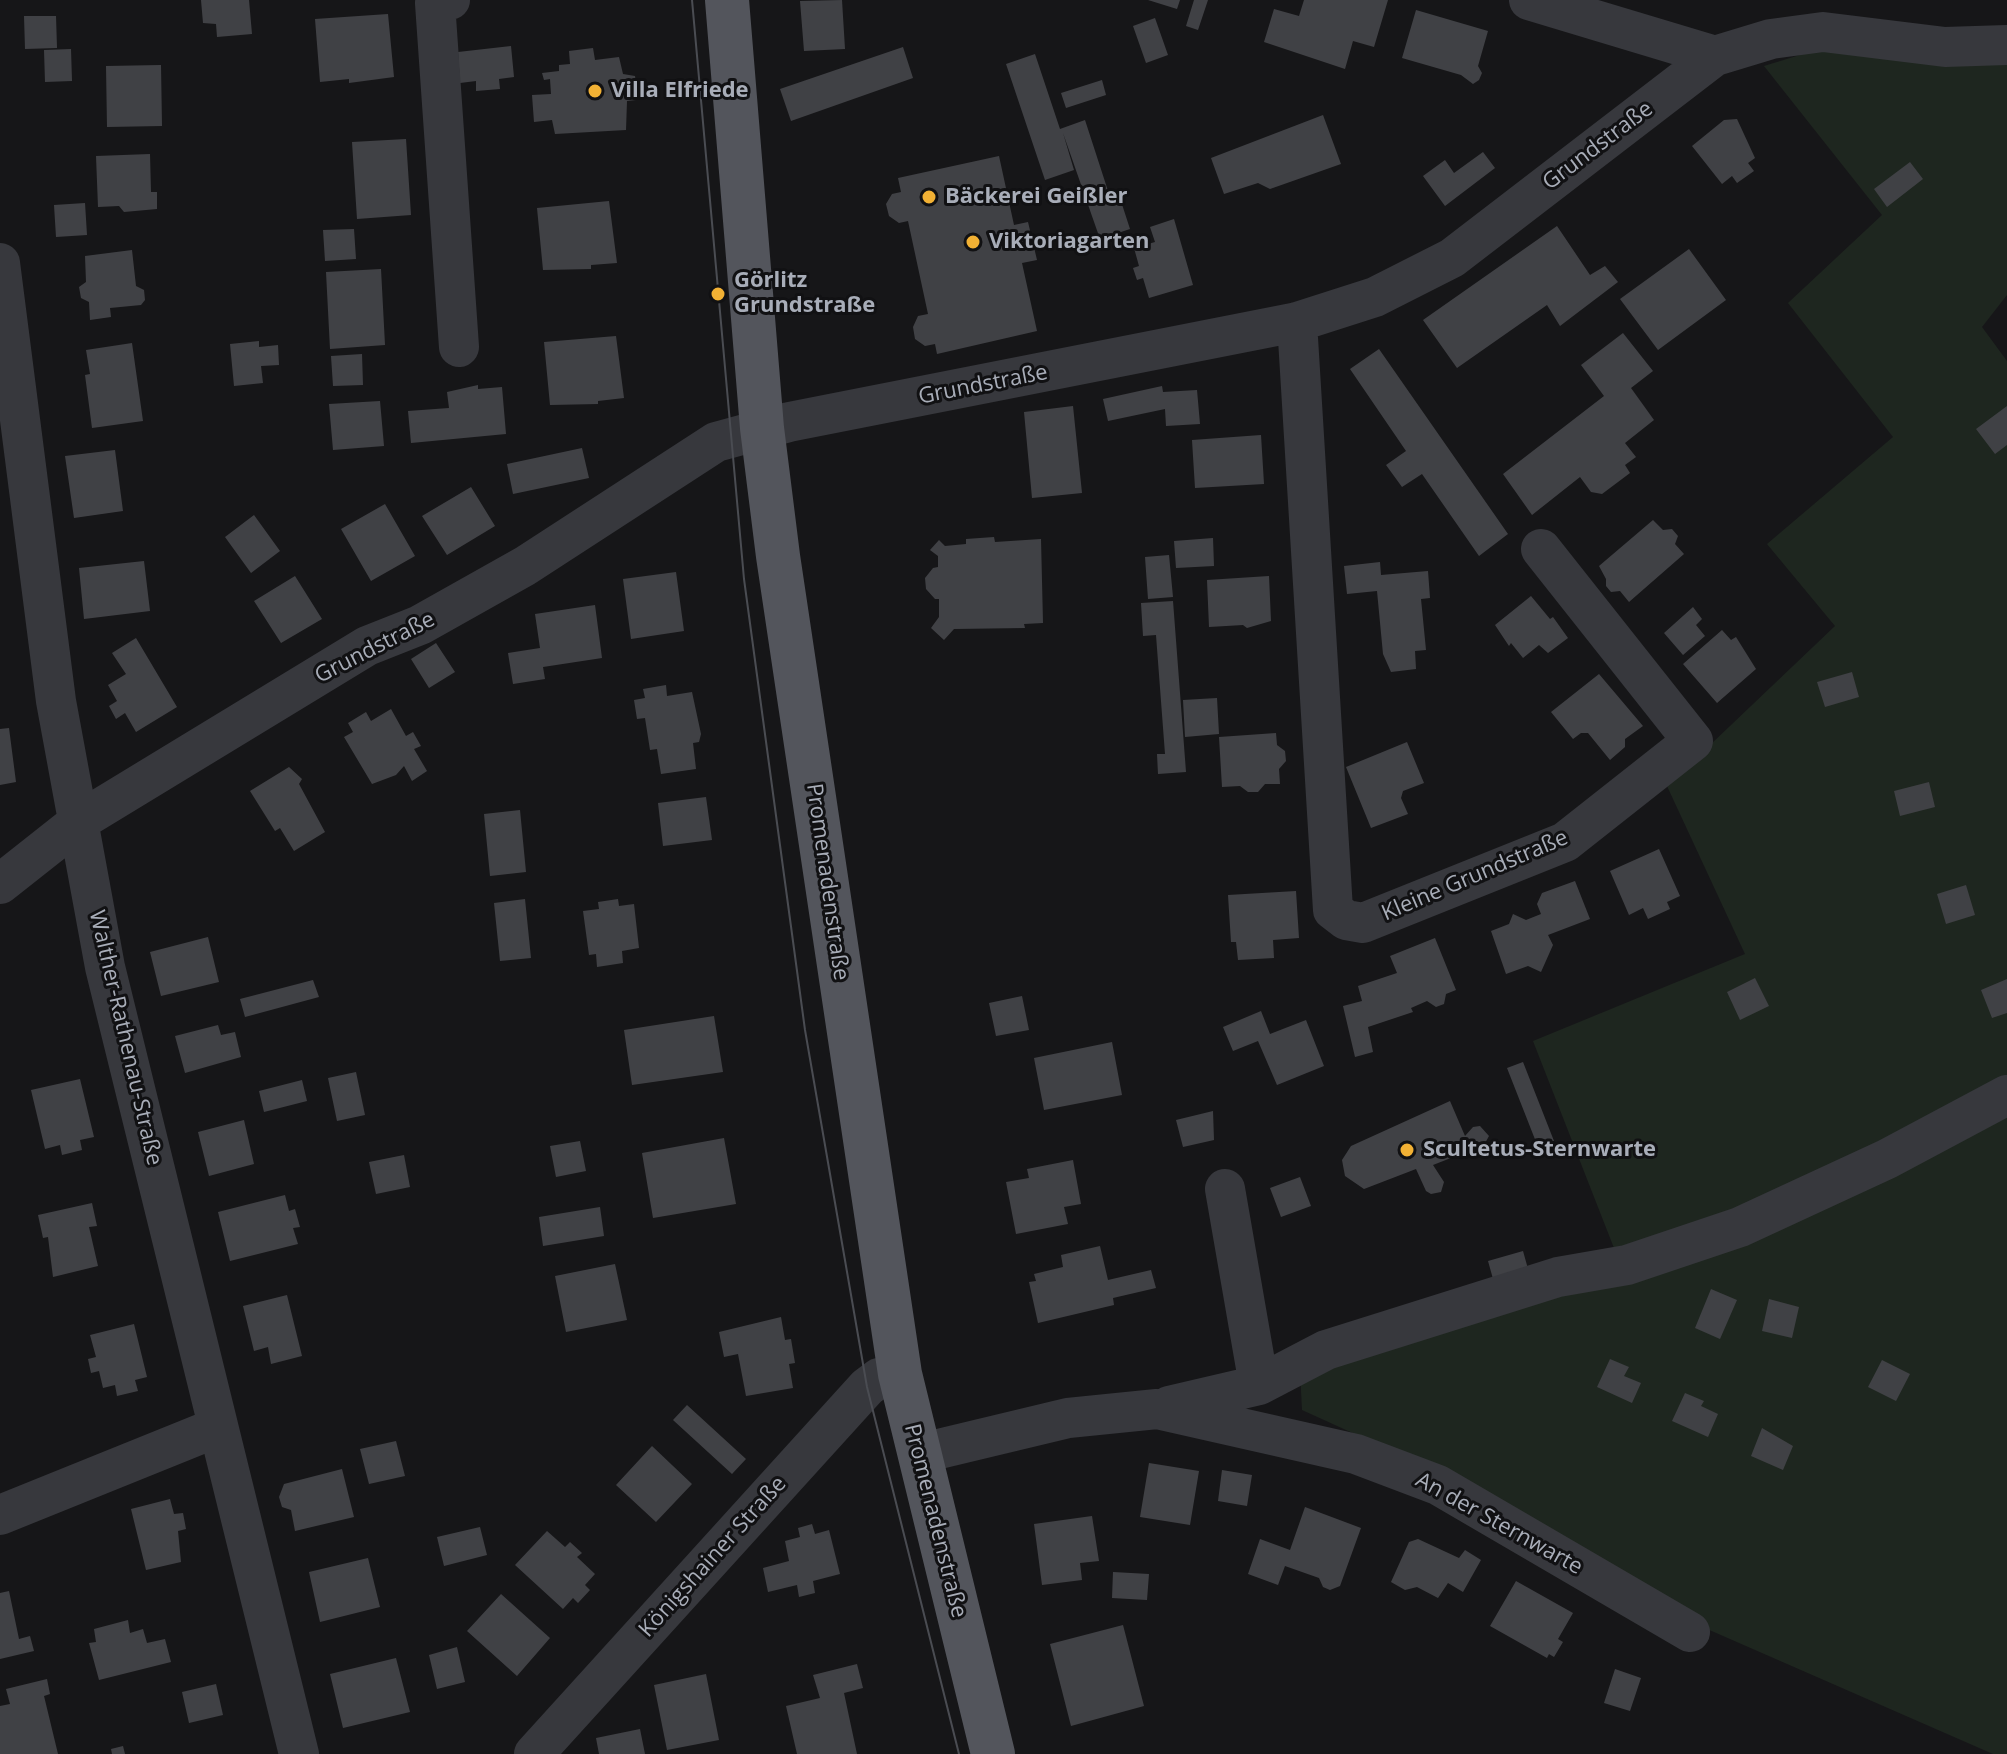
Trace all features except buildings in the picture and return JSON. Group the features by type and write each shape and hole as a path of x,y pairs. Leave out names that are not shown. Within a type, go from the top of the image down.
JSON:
{"main road":[{"name":"Promenadenstraße","path":"727,0 762,428 900,1374 993,1754"}],"street":[{"path":"450,0 435,3 459,347"},
{"path":"1529,0 1715,56"},
{"name":"Grundstraße","path":"0,884 81,820 367,646 420,625 525,566 716,442 762,428 1297,322 1375,297 1452,258 1715,56 1771,39 1823,32 1945,47 2007,45"},
{"name":"Walther-Rathenau-Straße","path":"0,263 56,701 81,820 105,967 299,1754"},
{"name":"Kleine Grundstraße","path":"1297,322 1333,910 1346,920 1363,923 1565,842 1693,741 1541,549"},
{"name":"An der Sternwarte","path":"918,1454 1068,1418 1157,1409 1259,1385 1326,1350 1558,1277 1627,1265 1740,1227 1887,1159 2007,1095"},
{"path":"1225,1189 1259,1385"},
{"name":"Königshainer Straße","path":"534,1754 867,1387 879,1378 900,1374"},
{"name":"An der Sternwarte","path":"1157,1409 1356,1454 1438,1485 1690,1632"},
{"path":"0,1515 218,1427"}],"shaded area":[{"path":"1813,51 2007,62 2007,295 1982,327 2007,361 2007,1754 1993,1754 1698,1625 1410,1459 1302,1410 1300,1370 1623,1271 1533,1041 1745,954 1667,786 1835,626 1767,544 1893,437 1788,303 1882,215 1764,66"}],"tram line":[{"path":"692,0 744,579 805,1030 867,1387 959,1754"}],"place":[{"name":"Villa Elfriede","path":"595,91"},
{"name":"Bäckerei Geißler","path":"929,197"},
{"name":"Viktoriagarten","path":"973,242"},
{"name":"Görlitz Grundstraße","path":"718,294"},
{"name":"Scultetus-Sternwarte","path":"1407,1150"}]}
